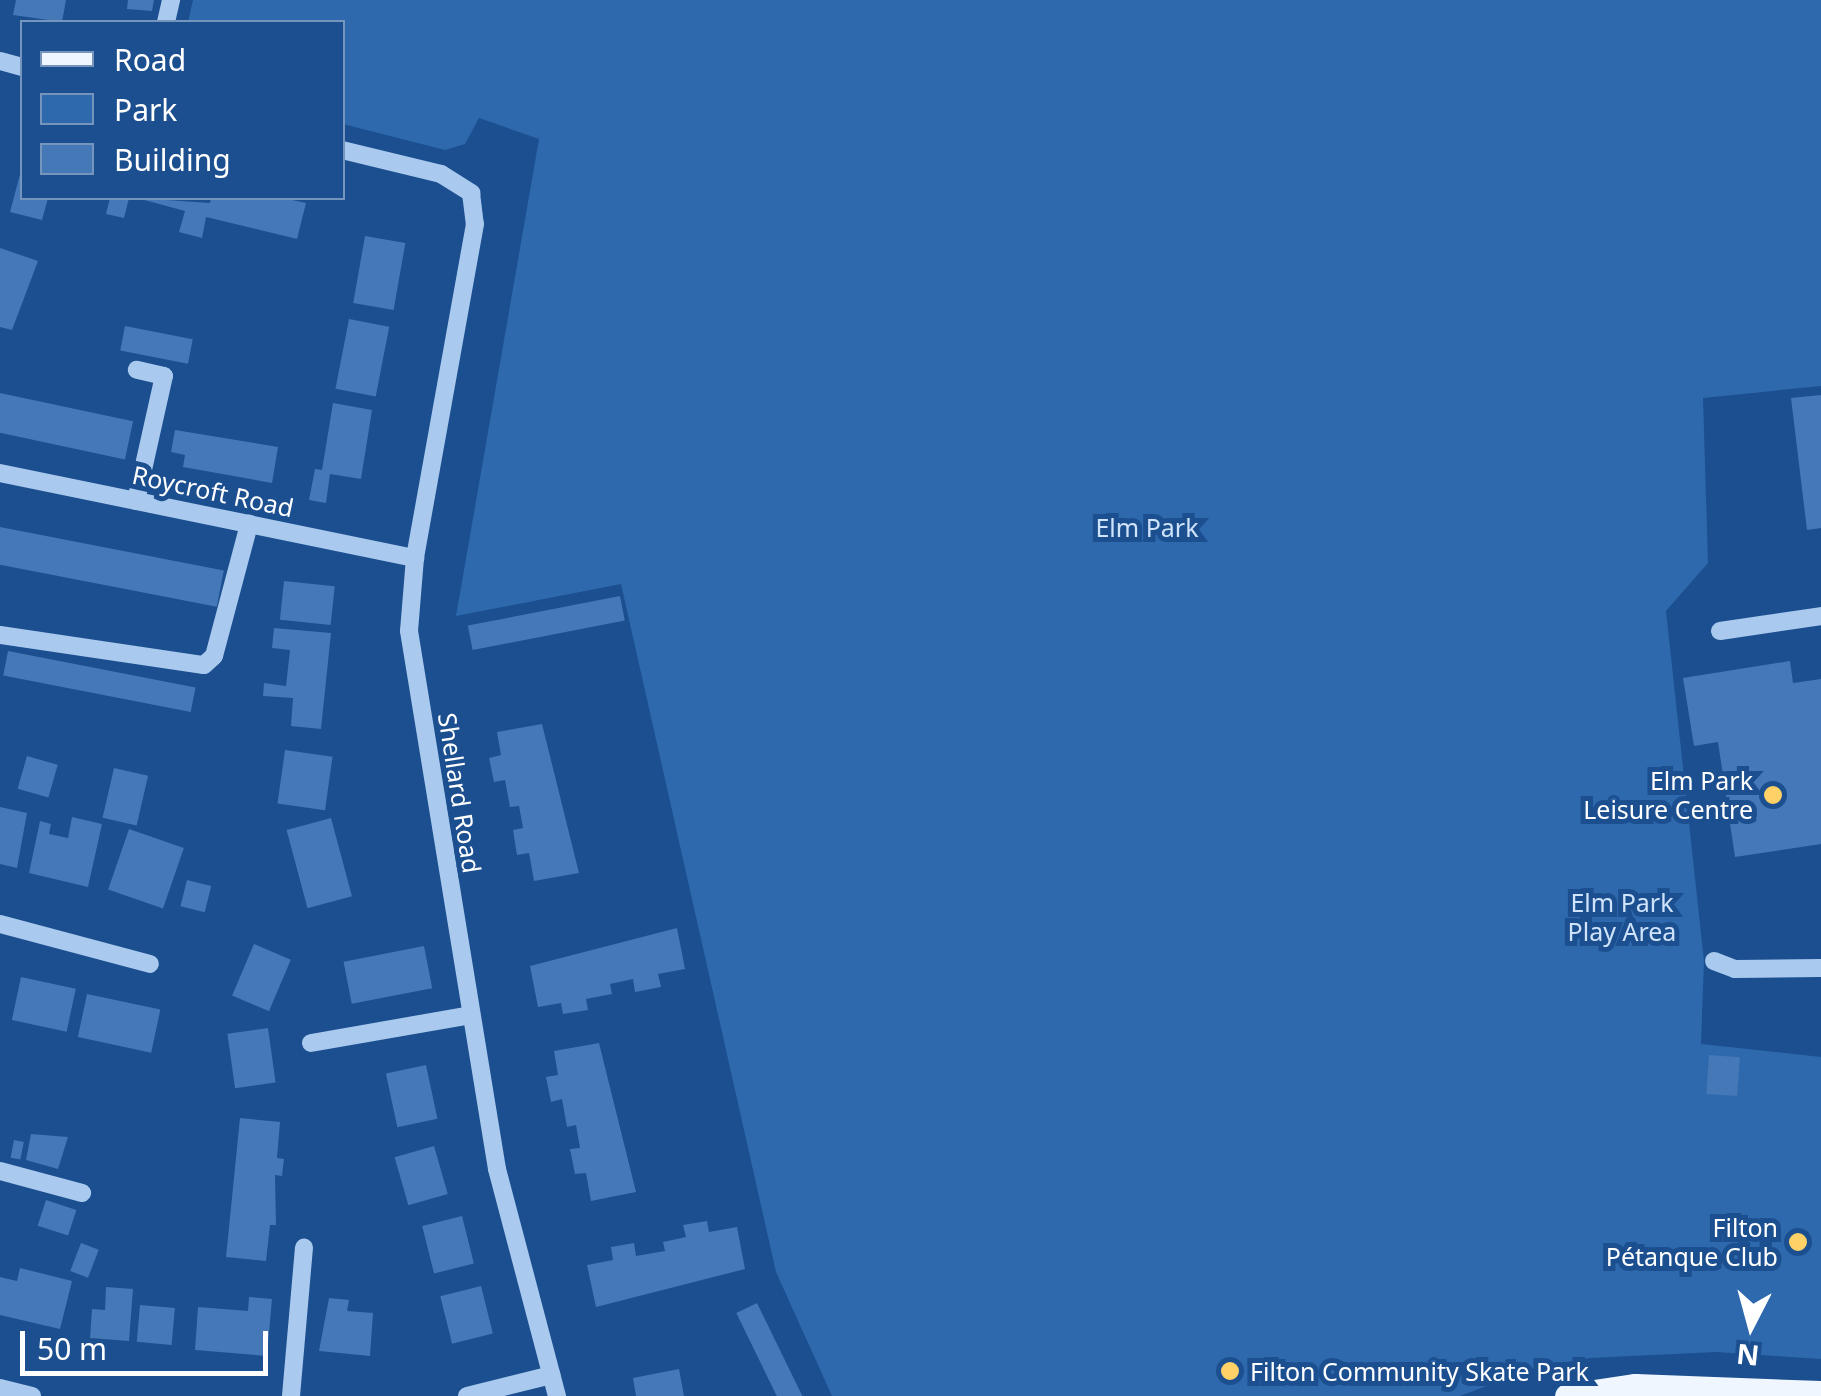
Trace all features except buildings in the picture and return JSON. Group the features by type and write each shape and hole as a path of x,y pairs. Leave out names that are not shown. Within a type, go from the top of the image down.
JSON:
{"main road":[{"path":"1566,1396 1635,1386 1821,1393"}],"street":[{"name":"Shellard Road","path":"345,151 441,174 471,194 475,224 415,558 409,631 497,1169 557,1396"},
{"path":"136,501 164,376 137,370"},
{"name":"Roycroft Road","path":"0,473 415,558"},
{"path":"0,635 204,665 214,656 248,524"},
{"path":"1720,631 1821,616"},
{"path":"0,924 150,964"},
{"path":"1714,961 1735,968 1821,968"},
{"path":"311,1043 470,1015"},
{"path":"0,1171 82,1193"},
{"path":"290,1396 304,1248"},
{"path":"467,1396 551,1375"},
{"path":"0,1388 32,1396"}],"green space":[{"name":"Elm Park","path":"193,0 1821,0 1821,386 1703,398 1708,563 1666,611 1704,961 1701,1044 1821,1057 1821,1359 1716,1352 1590,1358 1538,1367 1460,1396 832,1396 776,1272 621,584 456,616 539,139 479,118 465,144 445,150 345,125 345,20 188,20"}],"place":[{"name":"Elm Park Leisure Centre","path":"1773,795"},
{"name":"Filton Pétanque Club","path":"1798,1242"},
{"name":"Filton Community Skate Park","path":"1230,1371"}],"park label":[{"name":"Elm Park Play Area","path":"1622,918"}]}
